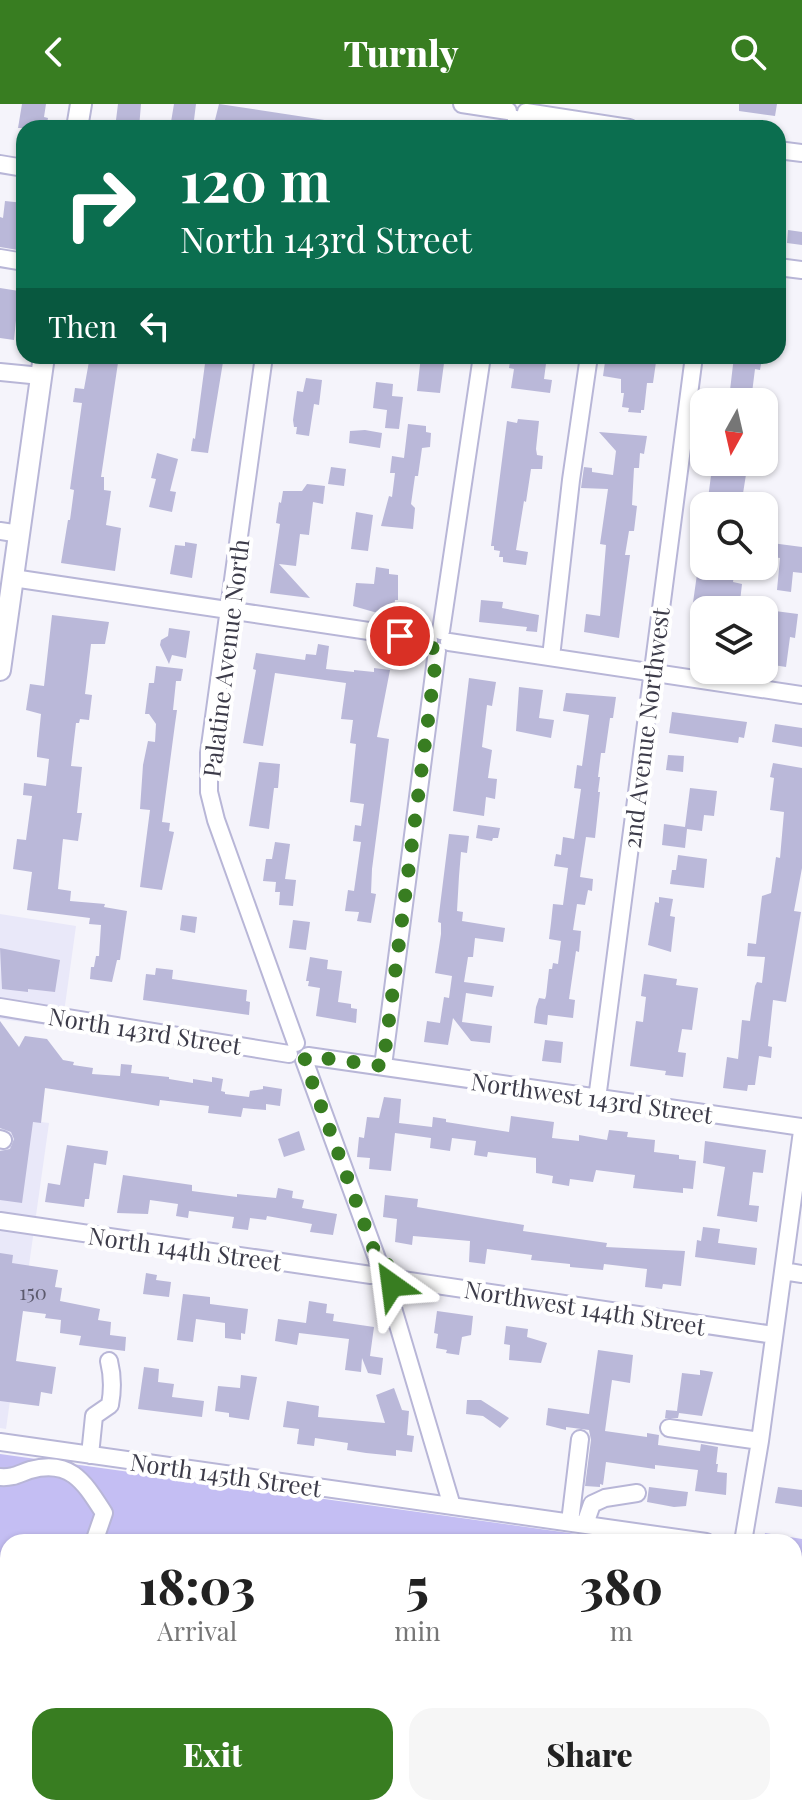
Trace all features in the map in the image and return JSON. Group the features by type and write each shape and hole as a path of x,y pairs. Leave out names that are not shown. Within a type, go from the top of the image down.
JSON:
{"main road":[{"path":"0,670 13,578 10,532 42,366"}],"street":[{"path":"462,104 569,120"},
{"name":"Palatine Avenue North","path":"263,364 209,753 209,792 216,820 375,1270"},
{"path":"383,1066 439,641 481,364"},
{"path":"551,657 588,364"},
{"name":"2nd Avenue Northwest","path":"597,1099 693,364"},
{"path":"0,372 42,366"},
{"path":"13,578 802,695"},
{"path":"60,1017 63,999"},
{"name":"North 143rd Street","path":"0,1007 383,1066"},
{"name":"Northwest 143rd Street","path":"383,1066 802,1129"},
{"path":"744,1534 802,1129"},
{"name":"North 144th Street","path":"0,1221 375,1270"},
{"path":"375,1270 375,1285 391,1283 452,1506"},
{"path":"783,1271 802,1274"},
{"name":"Northwest 144th Street","path":"391,1283 774,1335"},
{"path":"90,1455 94,1416 110,1405 113,1375 109,1361"},
{"path":"669,1428 760,1441"},
{"path":"577,1523 580,1439"},
{"name":"North 145th Street","path":"0,1442 652,1534"},
{"path":"0,1477 14,1478 28,1471 52,1467 67,1470 81,1479 104,1513 97,1534"},
{"path":"577,1523 592,1504 605,1498 637,1493"}],"shaded area":[{"path":"0,914 76,926 62,1027 0,1019"},
{"path":"0,1117 49,1123 6,1429 0,1428"},
{"path":"0,1454 576,1534 0,1534"}],"building":[{"path":"22,104 46,104 44,117 48,120 19,120"},
{"path":"118,104 141,104 140,120 116,120"},
{"path":"174,104 196,104 194,120 171,120"},
{"path":"219,104 324,120 215,120"},
{"path":"739,104 777,104 775,116 739,111"},
{"path":"5,201 16,202 16,250 0,247 0,217 3,218"},
{"path":"788,230 802,232 802,245 787,243"},
{"path":"0,288 16,291 14,340 0,338"},
{"path":"89,364 118,364 101,477 104,477 104,490 111,491 106,525 121,528 115,571 61,563 74,490 70,489 82,403 73,402 75,388 84,389"},
{"path":"205,364 223,364 208,453 191,451"},
{"path":"420,364 444,364 440,393 417,391"},
{"path":"510,364 546,364 544,379 552,380 550,393 511,388 514,369 509,368"},
{"path":"605,364 656,364 653,383 647,383 641,413 628,412 629,408 622,407 624,393 621,393 621,379 603,376"},
{"path":"733,364 761,364 760,370 755,369 753,388 730,388"},
{"path":"306,378 322,380 319,405 314,404 309,436 296,434 297,427 294,427 293,420 297,391 303,392"},
{"path":"376,382 393,384 392,396 403,397 399,429 385,428 387,410 373,408"},
{"path":"518,419 539,421 536,449 537,455 543,456 542,469 531,469 516,550 528,552 526,565 503,562 503,557 499,557 500,551 491,546 507,421 517,423"},
{"path":"408,424 426,426 426,432 431,433 430,447 422,448 418,476 415,476 411,504 415,508 413,529 381,526 389,496 392,497 395,473 390,473 392,456 404,458"},
{"path":"350,431 382,433 380,448 349,443"},
{"path":"599,432 647,436 644,454 640,453 639,468 634,468 632,505 637,506 634,531 629,531 625,555 630,555 619,638 584,632 586,614 600,616 606,545 600,544 608,489 581,488 584,467 592,468 592,472 613,475 616,451"},
{"path":"157,453 178,459 170,491 176,492 172,512 149,507 156,479 151,478"},
{"path":"331,467 346,469 344,486 328,484"},
{"path":"711,476 746,476 743,492 709,492"},
{"path":"307,484 325,486 323,504 313,502 309,535 300,534 296,566 279,564 310,598 270,593 280,524 276,523 279,502 283,491 302,491"},
{"path":"356,512 373,515 368,551 351,549"},
{"path":"185,542 197,544 192,578 170,574 175,545 185,546"},
{"path":"778,544 802,547 802,573 793,572 791,592 777,590"},
{"path":"376,567 389,569 389,574 398,575 398,600 395,600 394,609 382,607 381,614 353,606 356,583 374,584"},
{"path":"696,580 733,580 742,584 741,596 694,596"},
{"path":"481,600 503,602 502,608 539,615 537,632 526,631 527,627 479,622"},
{"path":"778,611 798,614 795,638 790,637 786,667 778,666"},
{"path":"52,615 109,622 105,644 91,644 85,694 92,695 89,720 80,719 76,723 71,766 82,767 77,813 82,813 78,841 63,839 58,889 71,891 70,901 105,904 104,907 127,911 120,960 117,960 112,982 90,979 91,967 94,967 96,956 99,956 101,925 89,924 90,918 27,910 32,872 13,869 17,839 26,840 32,796 23,795 24,783 46,786 49,759 37,757 41,714 26,710 30,684 44,686"},
{"path":"169,628 190,631 186,658 172,655 169,664 160,645 161,640 168,636"},
{"path":"318,644 329,646 326,669 354,672 374,672 374,668 390,670 377,737 389,739 372,869 371,893 376,894 371,923 357,921 359,912 345,911 348,890 354,891 361,842 353,841 355,825 361,826 364,804 350,802 356,744 350,743 353,720 341,719 346,683 275,673 263,746 243,743 256,670 253,669 256,653 305,660 306,654 316,655"},
{"path":"156,666 183,669 181,681 176,681 173,710 177,710 162,822 170,823 169,831 174,832 162,890 140,887 150,810 140,809 143,765 148,741 155,742 156,724 149,714 145,714 149,683 154,683"},
{"path":"469,678 496,682 492,706 487,705 482,747 492,750 488,778 497,779 495,799 486,797 484,816 453,811"},
{"path":"519,687 543,690 539,718 554,720 551,738 516,731"},
{"path":"566,693 616,697 605,753 601,753 595,838 586,837 580,877 593,879 592,891 588,890 585,905 577,904 573,930 581,931 569,999 575,1000 573,1018 548,1015 547,1025 534,1023 536,1007 539,998 545,999 549,969 552,969 553,963 558,964 561,941 549,939 553,904 563,905 568,868 554,866 556,854 561,855 563,837 574,839 581,789 574,788 577,765 582,766 589,715 563,711"},
{"path":"672,712 747,722 744,738 739,737 738,743 669,733"},
{"path":"775,724 802,728 802,747 772,742"},
{"path":"668,755 684,756 683,772 666,770"},
{"path":"259,762 280,764 269,829 249,826"},
{"path":"773,763 802,768 802,868 794,911 801,912 786,1002 773,1000 768,1046 772,1047 771,1058 759,1056 755,1085 748,1085 747,1091 723,1088 727,1057 738,1059 742,1020 750,1021 755,986 757,982 762,983 765,957 747,956 748,943 756,944 762,896 771,893 776,857 780,858 784,812 770,810"},
{"path":"690,788 717,791 714,816 704,815 702,831 687,829 685,848 662,845 664,824 685,827"},
{"path":"478,825 500,828 498,838 492,841 476,838"},
{"path":"449,834 469,836 467,853 461,852 459,876 457,911 463,912 462,921 505,928 503,942 475,938 473,957 468,957 464,982 494,986 492,997 466,993 462,1022 492,1026 490,1043 471,1041 453,1018 448,1045 424,1042 427,1021 440,1023 444,997 449,998 452,976 435,973"},
{"path":"275,842 290,844 285,879 296,880 293,906 279,905 280,892 275,892 276,882 263,881 266,859 272,859"},
{"path":"678,855 707,859 704,888 670,884"},
{"path":"659,897 673,899 670,916 675,917 671,952 648,945 655,902 659,903"},
{"path":"182,915 197,917 195,933 180,930"},
{"path":"293,920 310,922 306,950 289,948"},
{"path":"0,948 60,960 55,992 2,989"},
{"path":"310,957 328,960 327,969 342,971 338,1002 351,1004 351,1008 357,1009 356,1023 316,1016 320,988 308,986 309,981 306,981"},
{"path":"156,968 173,970 172,979 247,990 249,1015 143,1000 146,974 155,975"},
{"path":"644,974 677,979 676,985 698,988 692,1030 682,1029 678,1052 686,1053 683,1077 665,1075 666,1071 630,1066 636,1021 643,1022 646,997 641,996"},
{"path":"0,1021 19,1047 25,1036 47,1039 63,1060 93,1068 92,1074 120,1076 121,1064 132,1065 131,1073 193,1083 193,1079 212,1082 212,1077 223,1079 221,1091 225,1094 249,1097 250,1091 263,1089 263,1086 282,1089 280,1106 266,1104 266,1110 243,1108 241,1117 208,1113 209,1106 160,1100 159,1106 45,1088 41,1123 33,1122 22,1203 0,1200 0,1151 10,1149 14,1139 11,1132 0,1128"},
{"path":"545,1040 563,1042 561,1063 542,1061"},
{"path":"384,1097 401,1099 399,1123 432,1127 433,1117 509,1132 511,1116 554,1122 552,1138 579,1141 579,1135 607,1140 609,1130 628,1132 627,1137 655,1140 654,1152 696,1161 693,1189 683,1188 683,1193 633,1188 635,1175 596,1170 593,1182 570,1179 569,1186 552,1183 553,1176 536,1173 536,1158 488,1152 487,1157 474,1155 476,1141 452,1138 450,1151 430,1148 431,1138 395,1133 391,1171 369,1169 370,1158 357,1157 359,1137 364,1138 367,1117 379,1118"},
{"path":"299,1131 305,1150 284,1157 278,1139"},
{"path":"705,1141 766,1150 763,1173 753,1172 749,1205 759,1206 757,1222 717,1216 725,1167 703,1163"},
{"path":"67,1145 108,1151 106,1165 94,1163 89,1199 85,1199 84,1207 45,1202 48,1183 60,1185"},
{"path":"123,1175 192,1185 192,1191 237,1197 237,1194 276,1198 278,1188 293,1191 292,1198 304,1200 302,1208 337,1214 333,1235 310,1232 312,1224 267,1216 266,1220 250,1218 248,1230 232,1228 234,1217 189,1211 188,1218 176,1216 178,1204 150,1200 148,1214 117,1213"},
{"path":"385,1195 418,1199 417,1207 524,1225 523,1231 607,1243 606,1247 685,1251 681,1286 663,1284 662,1289 645,1287 647,1269 604,1264 603,1270 570,1267 570,1264 531,1260 532,1255 487,1249 485,1264 469,1262 470,1241 413,1236 412,1245 395,1242 397,1219 383,1217"},
{"path":"703,1227 720,1229 718,1243 757,1248 755,1265 695,1257 697,1240 701,1241"},
{"path":"0,1253 13,1255 12,1263 58,1270 55,1287 62,1288 60,1301 100,1309 98,1320 111,1322 110,1335 126,1337 125,1351 79,1345 81,1336 60,1333 61,1320 23,1311 16,1361 56,1367 52,1394 41,1392 39,1406 0,1401"},
{"path":"146,1273 157,1275 156,1280 171,1282 169,1297 143,1294"},
{"path":"183,1294 210,1297 210,1304 248,1309 245,1334 241,1333 241,1340 225,1338 225,1323 196,1319 193,1342 177,1340"},
{"path":"309,1301 327,1304 326,1313 334,1314 333,1321 374,1327 370,1356 383,1358 381,1375 368,1373 362,1358 361,1372 345,1370 349,1339 299,1333 297,1345 275,1341 278,1319 306,1323"},
{"path":"437,1311 473,1316 471,1335 462,1337 459,1355 436,1348 438,1334 434,1333"},
{"path":"506,1326 528,1329 527,1337 547,1343 541,1363 509,1360 510,1345 504,1344"},
{"path":"598,1350 633,1355 630,1383 612,1380 605,1431 647,1437 647,1433 659,1435 658,1445 700,1451 701,1444 718,1447 717,1472 727,1473 726,1495 695,1491 698,1470 655,1465 655,1469 606,1462 603,1485 585,1486 591,1440 589,1430 566,1427 566,1430 546,1425 548,1408 589,1414"},
{"path":"144,1367 159,1369 158,1382 174,1384 172,1397 204,1401 202,1417 138,1409"},
{"path":"700,1370 713,1372 702,1416 679,1413 678,1418 665,1418 666,1410 677,1411 682,1373 700,1375"},
{"path":"241,1375 257,1377 249,1420 215,1411 218,1386 240,1388"},
{"path":"394,1388 402,1410 409,1411 407,1435 414,1436 412,1452 396,1450 396,1456 366,1453 347,1450 348,1443 315,1438 314,1446 297,1444 299,1429 283,1427 287,1401 319,1406 318,1417 385,1423 376,1395"},
{"path":"467,1400 481,1400 509,1418 500,1428 483,1416 466,1414"},
{"path":"649,1487 688,1492 686,1506 647,1502"},
{"path":"778,1487 802,1490 802,1507 775,1503"}],"route":[{"path":"392,1285 396,1279 395,1270 385,1263 379,1264 304,1060 308,1056 383,1066 437,651 429,645 429,640 400,636"}]}
